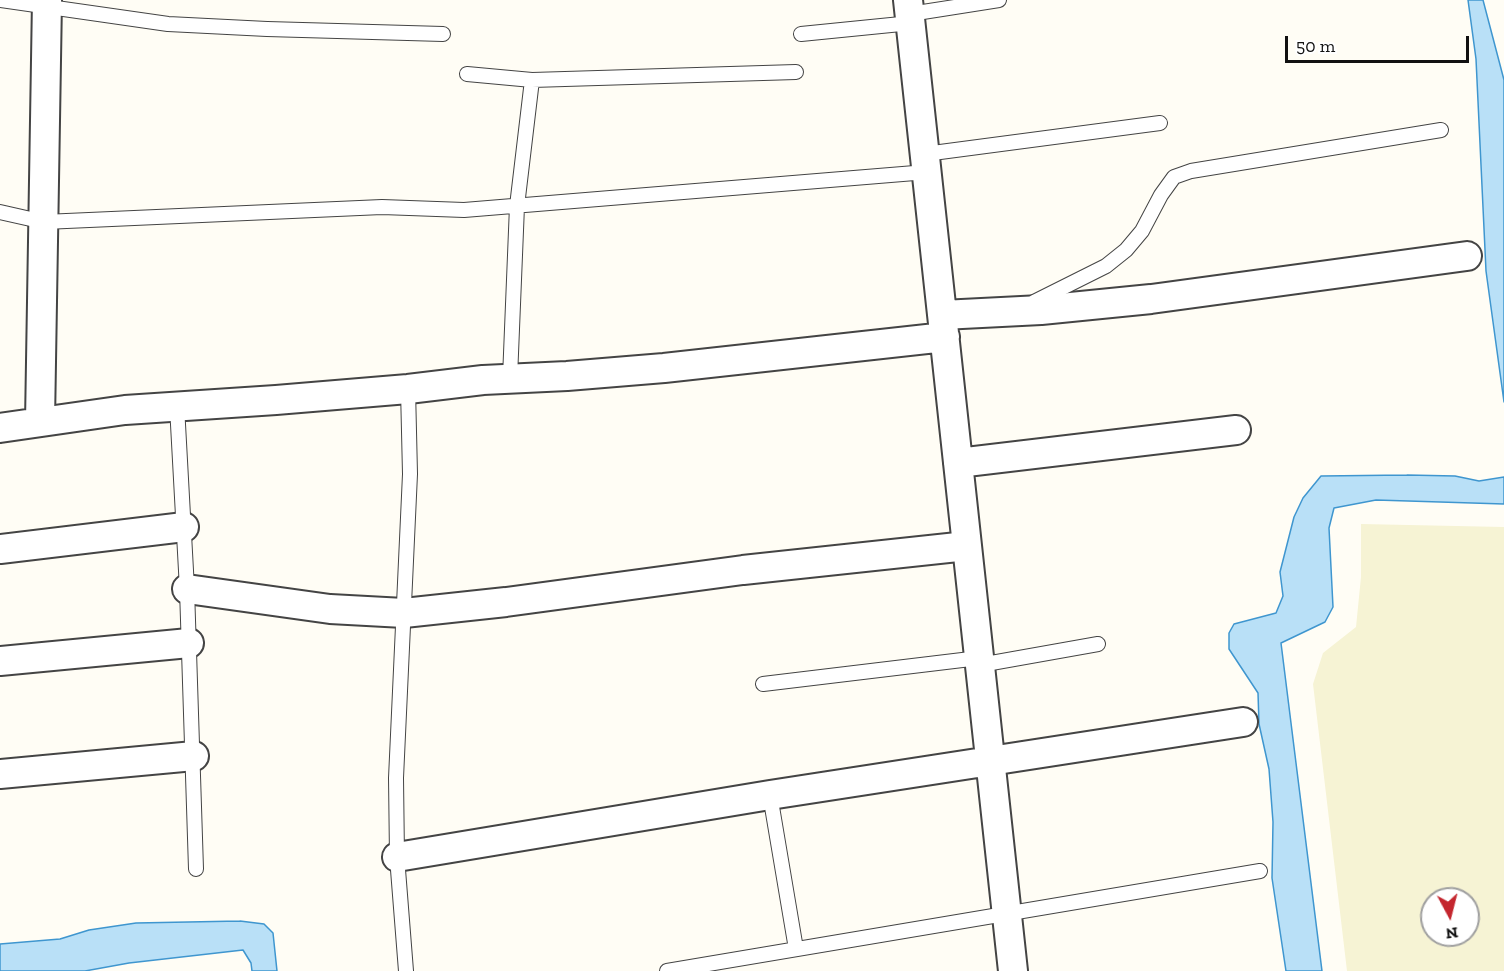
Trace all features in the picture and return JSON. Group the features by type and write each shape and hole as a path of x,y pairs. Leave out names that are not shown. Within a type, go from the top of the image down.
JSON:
{"street":[{"path":"40,422 47,4"},
{"path":"910,12 1013,971"},
{"path":"0,428 125,410 408,389 483,380 664,368 944,326 1006,312 1162,297 1467,256"},
{"path":"958,462 1236,430"},
{"path":"0,549 184,526"},
{"path":"187,589 330,609 404,613 506,602 743,570 967,546"},
{"path":"0,661 189,643"},
{"path":"397,856 770,795 1243,722"},
{"path":"0,774 194,756"}],"lane":[{"path":"1,0 47,4 168,24 443,34"},
{"path":"801,34 910,12 999,0"},
{"path":"467,74 532,80 796,72"},
{"path":"510,378 517,206 532,80"},
{"path":"0,212 44,222 382,207 464,210 517,206 926,163 1160,123"},
{"path":"1006,312 1046,297 1106,266 1142,231 1161,195 1174,177 1191,171 1441,130"},
{"path":"406,971 397,856 396,778 410,474 408,389"},
{"path":"177,406 194,756 196,869"},
{"path":"763,684 979,661 1098,644"},
{"path":"770,795 796,949"},
{"path":"667,971 1260,871"}],"shaded area":[{"path":"1361,524 1504,527 1504,971 1347,971 1313,684 1323,653 1356,627 1361,577"}],"water":[{"path":"1468,0 1483,0 1504,80 1504,402 1486,271 1476,59"},
{"path":"1321,476 1455,476 1479,481 1504,477 1504,504 1376,500 1334,508 1329,528 1333,607 1325,622 1281,643 1322,971 1286,971 1272,878 1273,822 1269,769 1259,724 1258,693 1229,649 1229,633 1234,624 1276,613 1283,596 1280,572 1294,517 1303,498"},
{"path":"240,921 264,924 273,933 277,971 252,971 251,963 243,950 129,963 85,971 0,971 0,944 60,939 89,930 136,923"}]}
